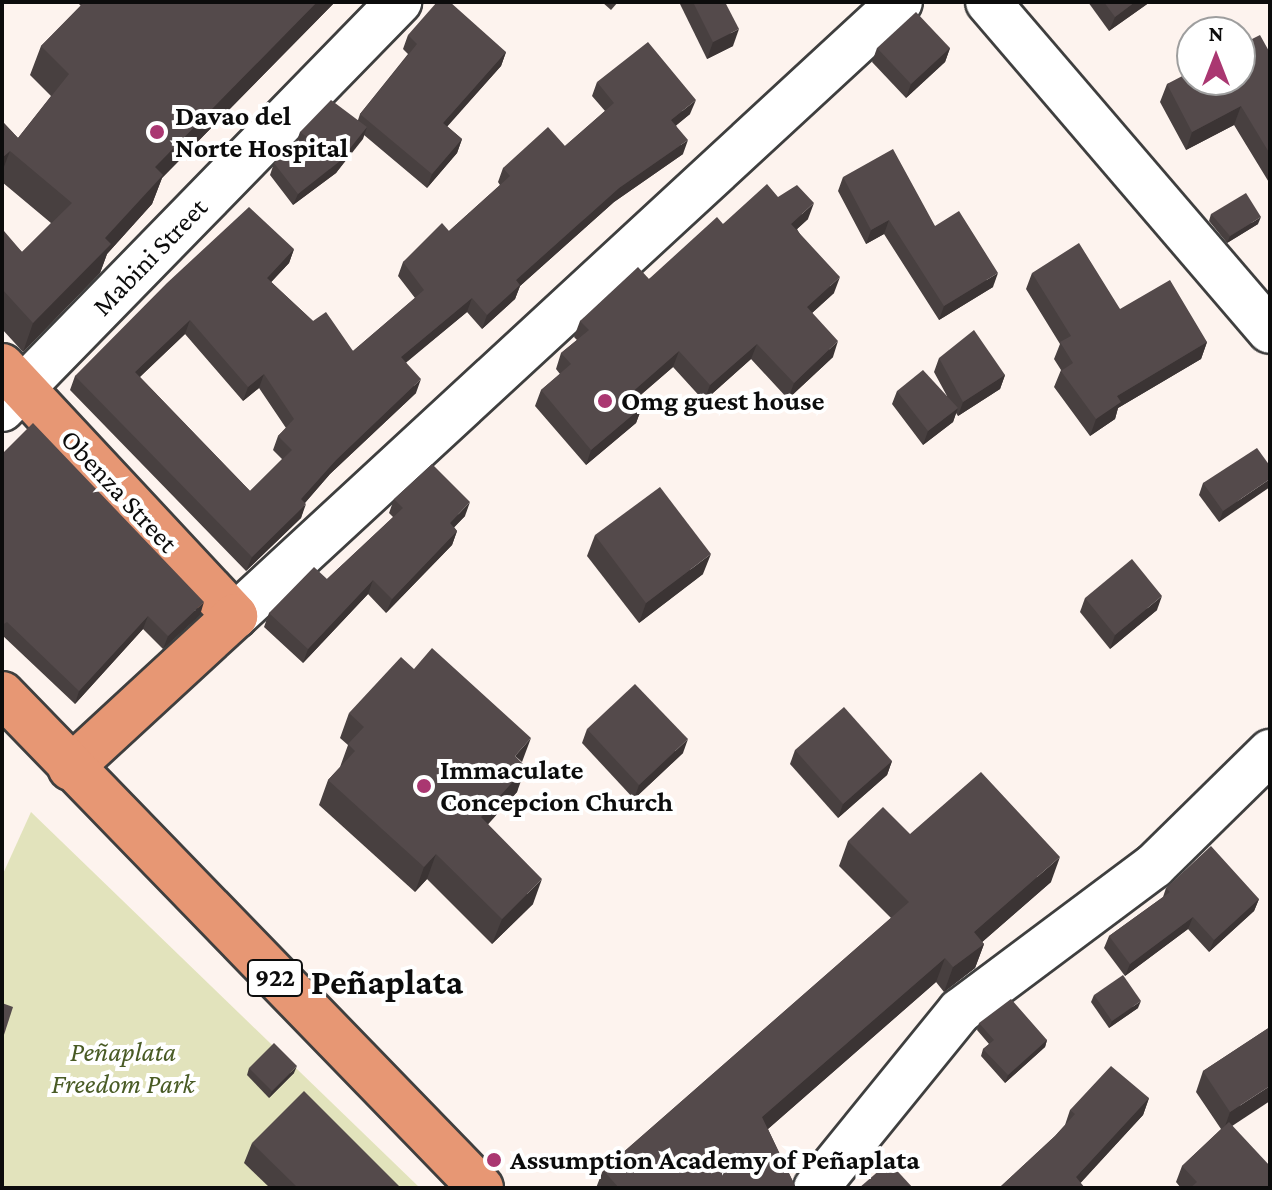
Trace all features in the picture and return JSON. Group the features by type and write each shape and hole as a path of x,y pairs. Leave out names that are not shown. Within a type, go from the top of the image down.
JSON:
{"main road":[{"name":"Obenza Street","path":"9,388 235,616"},
{"path":"70,768 235,616"},
{"name":"922","path":"2,694 70,768 481,1188"}],"street":[{"name":"Mabini Street","path":"9,388 399,2"},
{"path":"235,616 900,2"},
{"path":"988,2 1270,331"},
{"path":"816,1188 960,1011 1154,866 1265,749"}],"green space":[{"name":"Peñaplata Freedom Park","path":"31,812 420,1188 2,1188 2,876"}],"building":[{"name":"Davao del Norte Hospital","path":"84,2 317,2 155,167 163,175 105,238 111,244 33,323 2,289 2,233 4,231 22,252 72,203 10,151 2,158 2,121 18,138 69,74 41,46"},
{"path":"437,2 450,2 506,52 443,123 462,139 432,174 360,114 417,44 408,35"},
{"path":"693,2 725,2 739,29 713,42"},
{"path":"1104,2 1135,2 1115,17"},
{"path":"916,12 950,48 911,84 877,48"},
{"path":"1260,35 1270,53 1270,154 1241,106 1192,132 1167,84 1176,79 1176,96 1256,96 1256,37"},
{"path":"648,42 696,100 671,120 688,140 619,188 516,280 520,285 487,315 472,298 401,357 421,379 336,460 301,499 306,504 252,557 75,376 167,283 249,207 294,249 267,278 313,321 326,312 353,351 424,290 403,262 442,223 449,231 510,176 503,168 548,127 565,146 614,103 597,82","holes":["190,320 248,387 264,374 294,419 278,436 292,450 250,491 135,372"]},
{"path":"331,100 367,127 340,161 298,194 274,163 307,137 300,132"},
{"path":"893,149 935,226 959,211 998,273 944,306 889,220 871,230 843,177"},
{"path":"767,184 778,197 797,185 814,203 791,224 840,277 807,307 838,341 794,383 757,344 710,385 679,351 630,394 642,407 591,450 541,390 571,364 561,353 589,330 580,321 638,267 649,279 717,217 723,224"},
{"path":"1246,193 1261,217 1230,236 1211,214"},
{"path":"1079,243 1120,309 1170,280 1207,342 1117,396 1121,402 1096,419 1061,371 1073,363 1060,342 1071,336 1032,273"},
{"path":"974,330 1005,375 963,402 939,358"},
{"path":"923,370 958,408 928,431 897,391"},
{"path":"33,423 204,602 168,636 148,616 79,691 7,622 2,625 2,454"},
{"path":"1257,448 1270,466 1270,479 1223,511 1203,483"},
{"path":"432,464 470,502 450,523 457,531 392,599 373,580 308,649 269,613 314,567 327,579 403,508 394,499"},
{"path":"660,487 711,554 646,603 595,535"},
{"path":"1132,559 1162,596 1115,635 1085,598"},
{"name":"Immaculate Concepcion Church","path":"432,648 531,738 515,756 526,767 481,817 542,879 502,919 436,854 424,867 328,780 355,751 348,744 364,727 349,713 401,657 414,669"},
{"path":"635,684 688,739 639,785 587,729"},
{"path":"844,707 892,761 843,804 795,750"},
{"path":"981,772 1060,857 974,932 984,944 953,967 945,958 762,1117 796,1188 619,1188 603,1170 909,902 848,841 883,807 910,834"},
{"path":"1211,846 1259,899 1214,940 1193,917 1130,964 1109,936 1170,892 1166,888"},
{"path":"1123,975 1141,1001 1112,1021 1094,995"},
{"path":"1011,999 1047,1040 1008,1075 983,1049 994,1040 979,1023"},
{"path":"2,1003 13,1007 2,1041"},
{"path":"1270,1027 1270,1086 1230,1112 1203,1071"},
{"path":"274,1043 297,1066 272,1091 249,1068"},
{"path":"1111,1066 1149,1098 1076,1177 1085,1188 999,1188 1055,1136 1075,1114 1070,1110"},
{"path":"304,1091 401,1188 298,1188 252,1143"},
{"path":"1229,1122 1270,1166 1270,1188 1190,1188 1197,1182 1182,1166"},
{"path":"889,1162 913,1188 859,1188"}],"place":[{"name":"Davao del Norte Hospital","path":"157,132"},
{"name":"Omg guest house","path":"605,401"},
{"name":"Immaculate Concepcion Church","path":"424,786"},
{"name":"Assumption Academy of Peñaplata","path":"494,1160"}],"district":[{"name":"Peñaplata","path":"387,983"}]}
